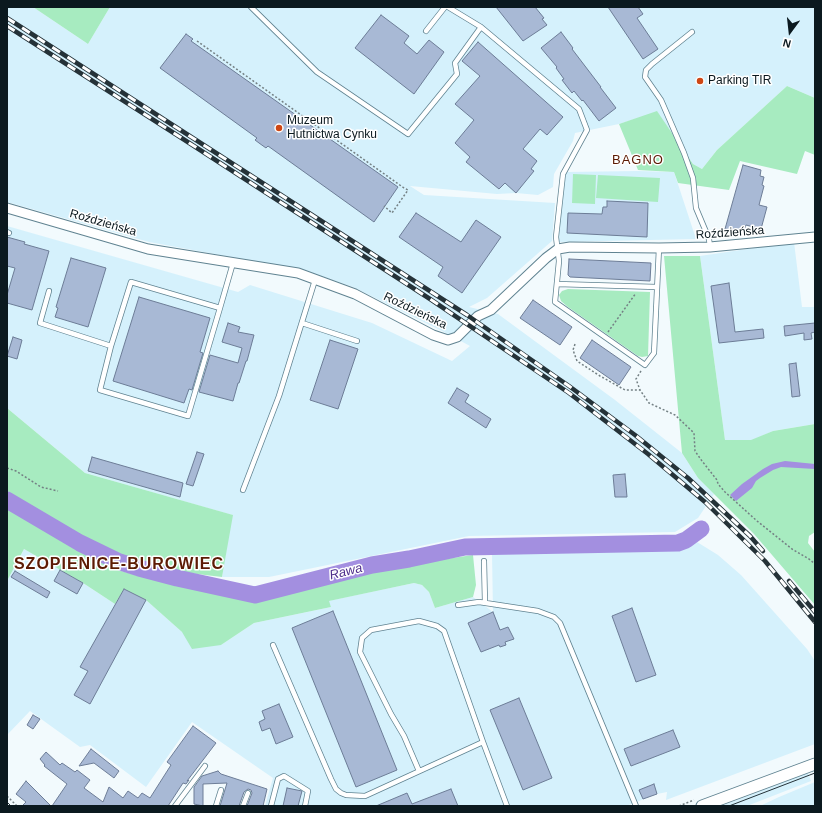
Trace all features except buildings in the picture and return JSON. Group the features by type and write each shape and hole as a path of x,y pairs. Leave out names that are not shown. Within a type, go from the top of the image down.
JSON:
{"street":[{"name":"Roździeńska","path":"7,208 148,249 298,273 355,294 433,335 448,340 457,337 478,316 491,310 546,258 558,249 570,247 710,247 815,237"},
{"path":"702,806 815,764"}],"lane":[{"path":"251,7 317,72 408,134 457,74 455,63 481,27"},
{"path":"426,31 445,7"},
{"path":"448,7 481,27 579,110 587,130 563,174 556,237 558,249 555,302 645,365 654,353 659,248"},
{"path":"692,32 652,64 646,70 645,77 661,100 684,153 693,178 696,208 709,239 710,247"},
{"path":"220,308 131,282 111,346 100,390 188,416 220,308 233,263"},
{"path":"243,490 279,396 315,280"},
{"path":"557,284 657,288"},
{"path":"49,292 40,323 111,346"},
{"path":"302,323 357,341"},
{"path":"484,561 485,603"},
{"path":"458,605 479,602 538,611 554,617 560,623 636,806"},
{"path":"419,772 404,736 391,714 360,652 362,638 371,630 419,621 437,626 444,631 482,742 507,806"},
{"path":"273,645 331,779 336,789 341,793 365,796 482,742"},
{"path":"175,806 205,766"},
{"path":"271,806 278,779 284,776 308,791 305,806"},
{"path":"216,806 221,790"},
{"path":"244,806 248,792"}],"path":[{"path":"197,41 408,190 392,213 384,206"},
{"path":"607,333 637,291"},
{"path":"575,344 573,350 577,361 625,390 640,390"},
{"path":"645,365 636,379 640,390 649,403 675,415 694,432 695,451 717,480 718,484 757,522 792,549 815,564"},
{"path":"7,468 16,471 42,487 58,491"},
{"path":"7,796 17,806"}],"shaded area":[{"path":"7,7 33,7 88,44 110,7 815,7 815,98 787,86 717,150 702,169 693,164 657,112 619,124 575,133 573,141 554,174 553,187 538,195 516,193 497,194 410,186 424,195 555,203 552,241 487,298 469,307 498,314 615,400 682,453 698,478 714,494 698,518 675,532 469,536 269,577 222,577 232,515 85,473 7,408 7,226 238,292 250,285 372,323 452,361 470,346 353,287 307,271 149,242 7,202"},
{"path":"566,172 674,172 696,239 558,242"},
{"path":"794,242 802,307 815,307 815,424 773,431 751,441 725,440 700,256"},
{"path":"785,461 815,464 815,469 781,467 773,470 756,481 752,488 736,501 730,495 742,484 763,469 772,464"},
{"path":"697,542 718,555 741,575 807,649 815,661 815,744 666,800 667,792 657,794 626,806 265,806 273,778 192,722 146,787 90,745 80,747 30,711 7,735 7,581 24,549 83,583 115,604 124,589 146,600 182,632 221,645 254,623 331,607 328,601 414,583 422,585 429,592 435,608 473,597 493,612 492,553 591,549 680,549"},
{"path":"808,773 811,781 747,806 721,806"},
{"path":"815,782 815,806 760,806 779,797"}],"green space":[{"path":"33,7 110,7 88,44"},
{"path":"787,86 815,98 815,155 805,151 797,174 740,161 729,190 678,183 674,172 638,170 619,124 657,111 693,164 702,169 717,150"},
{"path":"573,174 596,175 595,204 572,203"},
{"path":"598,175 660,178 658,202 596,198"},
{"path":"664,256 700,256 725,440 751,440 773,431 815,424 815,532 809,536 808,543 815,552 815,605 754,534 698,478 682,453"},
{"path":"568,289 650,292 648,356 638,356 568,307 561,301 559,295 562,291"},
{"path":"7,408 85,473 233,515 222,577 180,572 128,559 101,547 7,491"},
{"path":"7,507 114,569 254,600 370,572 473,555 476,585 473,597 435,608 429,592 422,585 414,583 329,601 331,607 254,623 221,645 192,649 182,632 146,600 124,589 115,604 83,583 24,549 7,581"}],"waterway":[{"name":"Rawa","path":"7,500 80,543 117,561 177,578 255,595 372,565 465,547 678,543 686,540 701,529"}],"tram line":[{"path":"729,806 815,773"},
{"path":"7,802 11,806"}],"railway":[{"path":"7,18 467,315 569,386 635,435 688,478 750,536 763,551"},
{"path":"7,26 430,299 569,393 648,454 705,502 765,561 815,622"},
{"path":"789,581 815,612"}],"place":[{"name":"Parking TIR","path":"700,81"},
{"name":"Muzeum Hutnictwa Cynku","path":"279,128"}],"district":[{"name":"BAGNO","path":"638,160"},
{"name":"SZOPIENICE-BUROWIEC","path":"119,565"}]}
